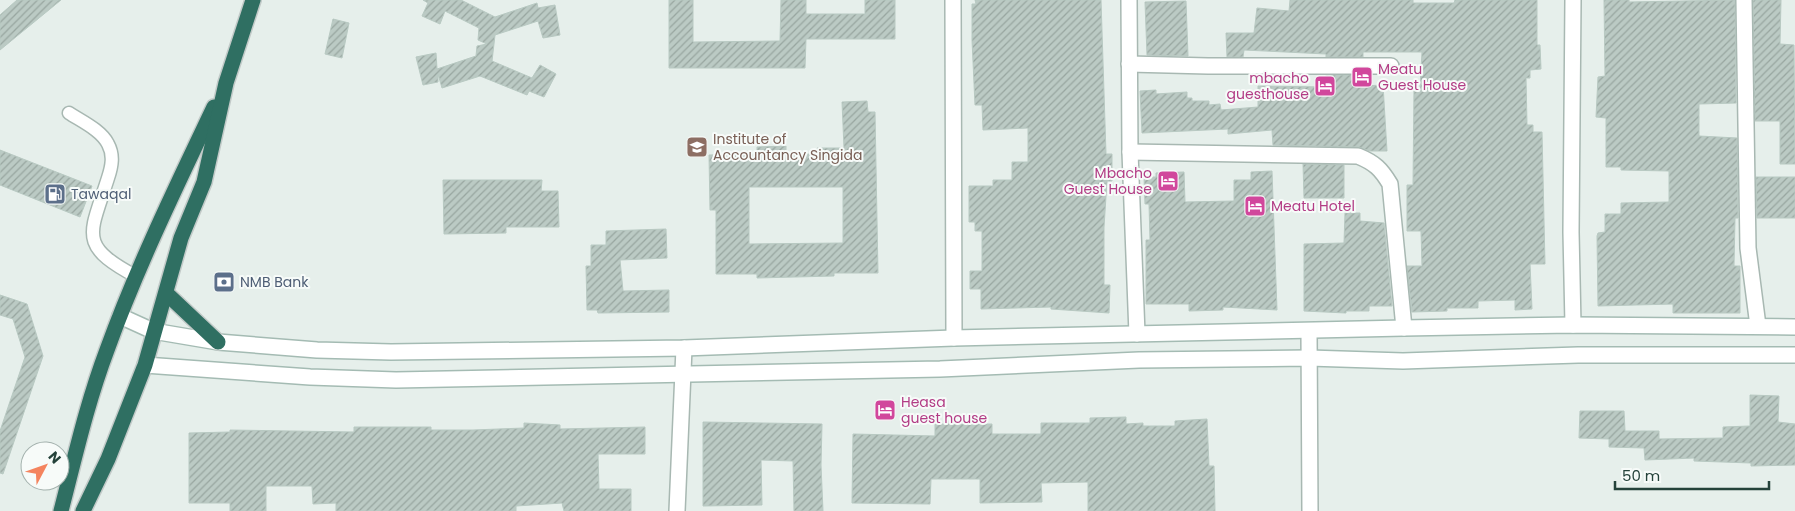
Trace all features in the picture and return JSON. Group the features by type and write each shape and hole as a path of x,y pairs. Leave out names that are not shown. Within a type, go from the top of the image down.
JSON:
{"highway":[{"path":"82,511 108,458 145,365 153,331 181,238 204,182 226,83 253,0"},
{"path":"61,511 85,416 120,316 177,184 226,83"},
{"path":"166,293 218,342"}],"main road":[{"path":"953,0 954,338"},
{"path":"1129,0 1130,152 1137,334"},
{"path":"1573,0 1571,232 1573,325"},
{"path":"1744,0 1748,248 1758,326"},
{"path":"1129,64 1391,66"},
{"path":"1130,152 1358,156 1380,167 1390,184 1404,328"},
{"path":"120,316 153,331 218,342 317,350 391,352 684,348 954,338 1404,328 1573,325 1795,327"},
{"path":"1309,331 1310,511"},
{"path":"677,511 684,348"},
{"path":"145,365 310,377 396,380 940,369 1139,360 1309,358 1403,361 1578,354 1795,355"}],"lane":[{"path":"69,113 98,133 107,142 112,154 112,167 92,229 94,242 103,255 116,266 137,277"}],"building":[{"path":"17,0 61,0 0,50 0,15"},
{"path":"423,0 461,0 495,17 537,3 538,8 555,5 560,35 543,38 538,21 495,35 492,61 532,78 540,65 556,74 544,97 529,91 527,95 480,76 442,88 438,74 438,82 423,85 416,57 436,53 437,69 476,56 477,46 487,44 478,40 479,28 445,11 440,24 422,16 428,3"},
{"path":"669,0 693,0 693,42 780,41 781,0 806,0 806,14 865,14 865,0 895,0 895,39 806,39 805,68 669,68"},
{"path":"975,0 1101,0 1106,154 1112,154 1112,181 1107,181 1104,227 1104,285 1110,285 1109,313 1051,309 1051,307 981,309 981,289 970,289 970,271 982,271 982,231 975,231 975,222 969,222 969,186 993,186 993,180 1012,180 1012,162 1028,162 1028,128 983,130 982,105 975,105 972,4 976,4"},
{"path":"1290,0 1413,0 1413,3 1454,3 1455,0 1537,0 1537,45 1540,45 1541,69 1530,70 1530,78 1526,78 1527,125 1533,125 1533,132 1542,132 1545,264 1530,264 1532,309 1515,310 1515,300 1478,301 1478,308 1447,308 1447,311 1412,312 1407,266 1422,266 1421,231 1407,231 1407,185 1413,185 1414,89 1420,89 1422,52 1363,52 1363,57 1326,57 1326,54 1244,50 1243,57 1227,57 1226,33 1254,33 1257,8 1289,11"},
{"path":"1604,0 1629,0 1629,2 1735,0 1736,103 1699,104 1699,136 1737,138 1738,218 1735,218 1734,266 1740,266 1740,313 1673,313 1673,304 1598,306 1597,236 1598,233 1605,232 1605,214 1621,214 1621,203 1669,202 1669,171 1621,170 1621,167 1606,167 1606,118 1596,117 1598,77 1605,76"},
{"path":"1753,0 1781,0 1780,44 1794,45 1795,164 1780,164 1780,121 1755,121"},
{"path":"1186,1 1188,56 1147,55 1145,2"},
{"path":"333,19 349,23 342,58 325,54"},
{"path":"1326,75 1363,75 1363,86 1383,85 1387,151 1370,151 1358,147 1273,145 1272,130 1228,134 1228,129 1142,133 1140,91 1156,90 1156,94 1187,92 1187,98 1192,98 1192,101 1209,101 1209,105 1220,104 1221,110 1258,107 1258,86 1326,87"},
{"path":"867,101 868,112 875,112 878,273 834,273 834,276 757,278 757,274 716,274 716,210 710,210 709,155 757,154 757,147 786,146 786,154 817,154 817,148 844,148 842,102","holes":["749,187 843,187 843,243 749,244"]},
{"path":"0,150 92,186 80,217 0,185"},
{"path":"1303,164 1344,165 1344,198 1304,198"},
{"path":"1272,171 1277,310 1223,307 1223,310 1189,311 1189,304 1146,304 1146,240 1150,240 1149,204 1145,204 1144,177 1156,177 1156,173 1184,172 1185,202 1234,201 1234,180 1251,180 1251,172"},
{"path":"1756,177 1795,177 1795,218 1757,218"},
{"path":"443,180 542,180 541,191 558,191 559,227 506,227 506,233 444,234"},
{"path":"1345,213 1360,213 1360,221 1384,223 1392,306 1369,306 1369,311 1346,311 1346,313 1304,311 1304,244 1344,243"},
{"path":"666,229 667,258 620,260 623,291 669,290 669,312 598,313 597,310 587,310 586,266 591,266 591,245 606,245 606,231"},
{"path":"0,295 27,304 43,356 3,474 0,473 0,431 25,357 13,319 0,315"},
{"path":"1750,395 1779,396 1778,422 1795,424 1795,465 1751,466 1751,463 1694,461 1694,458 1645,460 1644,448 1609,447 1609,439 1579,438 1580,411 1624,411 1625,431 1659,431 1659,439 1723,438 1723,427 1750,426"},
{"path":"1126,417 1126,424 1143,423 1143,426 1175,426 1175,421 1207,419 1209,466 1214,466 1215,511 1088,511 1088,482 1041,483 1042,502 980,503 980,479 931,479 930,504 852,503 853,434 935,436 935,424 944,424 944,421 961,421 961,424 992,424 992,434 1041,434 1041,423 1090,423 1090,418"},
{"path":"703,422 822,424 823,511 794,511 793,461 761,460 762,505 703,506"},
{"path":"524,423 560,425 560,429 645,427 645,454 598,454 599,489 631,489 631,511 564,511 562,503 516,506 516,511 336,511 336,503 313,504 312,486 266,486 266,511 230,511 230,503 189,503 189,433 230,432 230,430 354,432 354,427 431,427 431,430 473,430 524,428"}],"place":[{"name":"Meatu Guest House","path":"1362,77"},
{"name":"mbacho guesthouse","path":"1325,86"},
{"name":"Institute of Accountancy Singida","path":"697,147"},
{"name":"Mbacho Guest House","path":"1168,181"},
{"name":"Tawaqal","path":"55,194"},
{"name":"Meatu Hotel","path":"1255,206"},
{"name":"NMB Bank","path":"224,282"},
{"name":"Heasa guest house","path":"885,410"}]}
